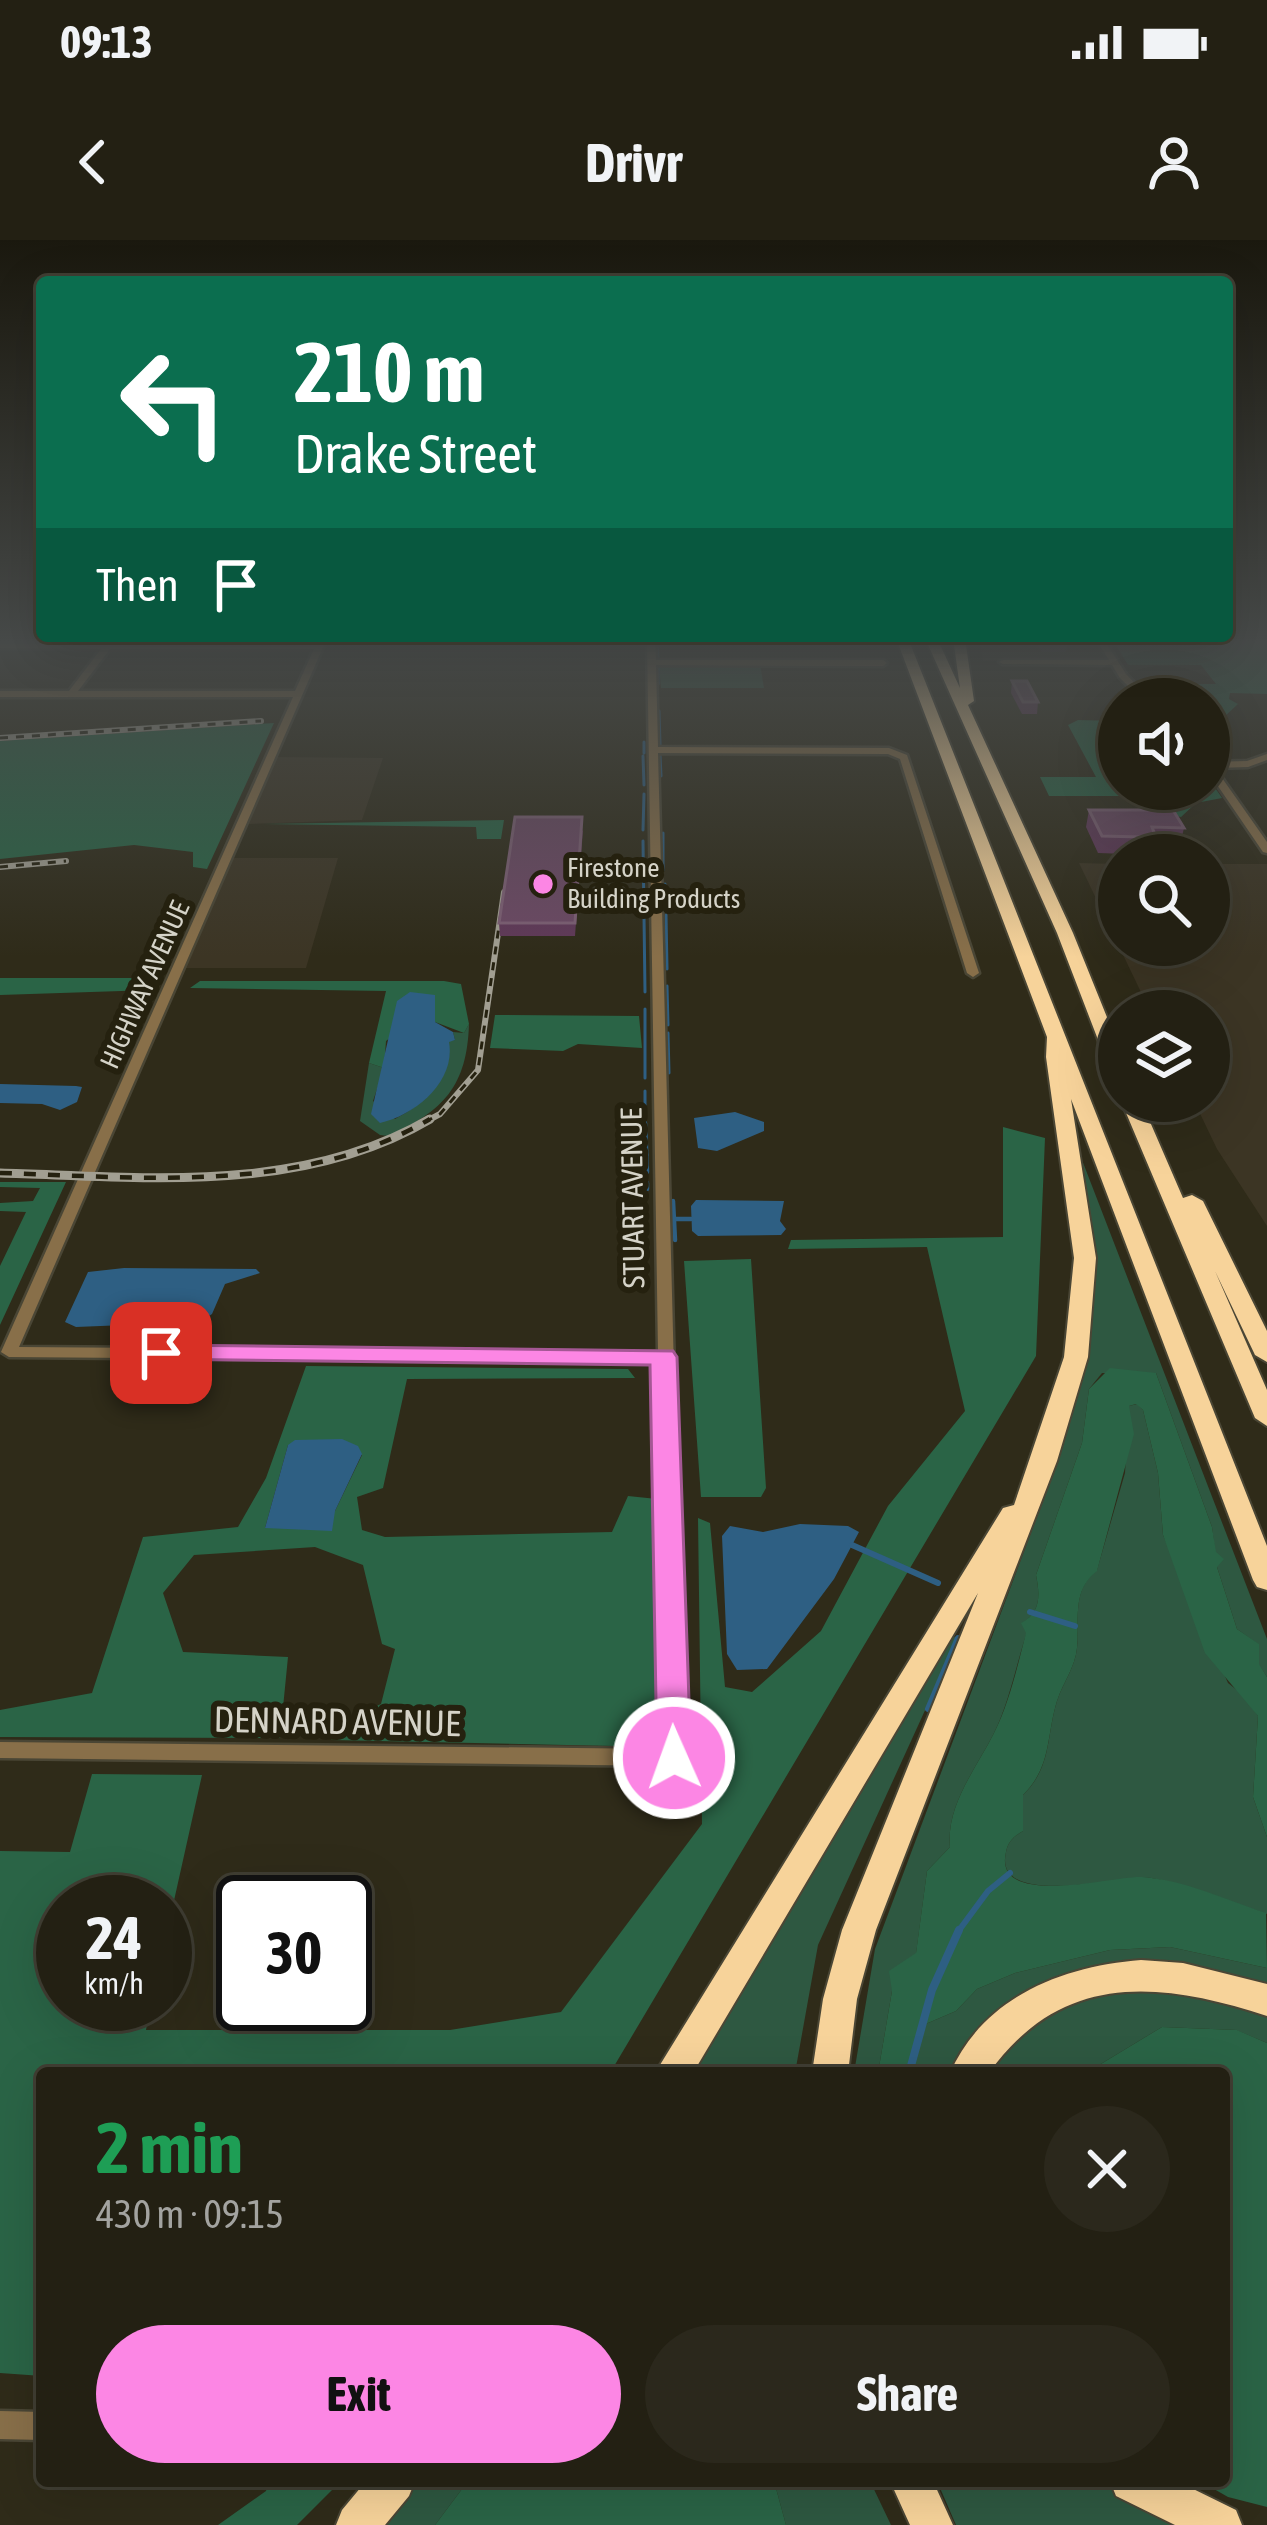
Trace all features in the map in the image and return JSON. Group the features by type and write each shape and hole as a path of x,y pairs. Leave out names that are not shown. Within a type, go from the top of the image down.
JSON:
{"highway":[{"path":"944,745 1057,1031 1210,1443 1267,1580"},
{"path":"978,745 1065,933 1098,1017"},
{"path":"831,2067 840,2000 859,1930 1044,1461 1076,1357 1085,1258 1055,1057 1057,1031"},
{"path":"1142,1122 1267,1418"},
{"path":"1147,1122 1176,1167 1267,1355"},
{"path":"677,2067 1044,1461"},
{"path":"972,2067 982,2049 1029,2006 1098,1979 1129,1974 1192,1976 1267,2000"},
{"path":"357,2525 389,2487"},
{"path":"914,2487 932,2525"},
{"path":"1143,2487 1221,2525"}],"street":[{"name":"HIGHWAY AVENUE","path":"276,745 9,1352 663,1357"},
{"name":"STUART AVENUE","path":"652,745 674,1758"},
{"path":"652,750 898,753 904,757 973,973"},
{"path":"1230,764 1264,762"},
{"path":"1230,796 1267,850"},
{"path":"1246,819 1267,819"},
{"name":"DENNARD AVENUE","path":"0,1750 674,1758"},
{"path":"0,2425 36,2426"}],"shaded area":[{"path":"276,757 383,758 362,820 247,824"},
{"path":"233,858 338,858 306,968 185,968"},
{"path":"1079,863 1098,863 1098,903"},
{"path":"1230,864 1267,864 1267,1226 1204,1122 1230,1122 1230,990 1140,990 1128,966 1230,966"}],"green space":[{"path":"0,745 264,745 207,869 193,867 193,852 134,845 0,859"},
{"path":"1079,745 1098,745 1098,796 1049,796 1040,777 1096,777"},
{"path":"1145,810 1188,810 1181,817"},
{"path":"504,820 501,839 477,839 476,827 263,824"},
{"path":"158,940 172,941 152,990 0,995 0,978 138,978"},
{"path":"200,981 444,981 461,984 469,1024 464,1033 435,1022 435,1003 386,1041 384,1068 369,1063 386,991 190,988"},
{"path":"495,1015 639,1016 642,1048 578,1044 563,1051 490,1048"},
{"path":"469,1024 457,1080 438,1106 388,1136 360,1121 369,1063 384,1068 373,1101 395,1119 435,1088 447,1066 448,1041 455,1040 453,1032 464,1033"},
{"path":"1003,1127 1045,1138 1036,1356 614,2067 36,2067 36,2376 0,2373 0,1851 70,1852 92,1774 202,1775 180,1875 36,1875 36,2031 450,2030 561,2012 702,1824 698,1518 710,1523 725,1687 752,1692 821,1631 888,1506 965,1411 927,1247 788,1249 791,1240 1003,1237"},
{"path":"1082,1160 1267,1639 1267,1677 1259,1665 1258,1644 1237,1629 1217,1567 1212,1527 1156,1373 1102,1373 1089,1389 1082,1443 1036,1575 1038,1602 1022,1623 1027,1632 1004,1709 957,1802 950,1847 927,1871 916,1954 892,1991 879,2067 855,2067 875,1949 1053,1474 1081,1384 1094,1296 1094,1240"},
{"path":"0,1182 66,1182 0,1325 0,1266 26,1212 0,1211 0,1203 33,1201 40,1188 0,1187"},
{"path":"751,1259 766,1488 761,1497 701,1497 684,1261"},
{"path":"306,1366 628,1369 635,1378 407,1379 383,1488 357,1497 362,1530 385,1537 612,1532 628,1496 657,1499 659,1747 331,1740 330,1726 381,1704 395,1649 382,1644 363,1565 315,1547 194,1555 163,1593 183,1652 288,1657 280,1738 0,1737 0,1710 92,1693 143,1537 238,1527 266,1478","holes":["288,1445 362,1455 335,1511 265,1528"]},
{"path":"1110,1368 1156,1373 1212,1527 1216,1552 1224,1559 1217,1567 1237,1629 1259,1644 1259,1664 1267,1677 1267,1837 1253,1797 1258,1716 1205,1653 1163,1535 1158,1473 1143,1410 1136,1404 1129,1406 1134,1434 1097,1571 1080,1597 1076,1655 1057,1701 1044,1762 1023,1795 1023,1831 1008,1845 1007,1870 1018,1880 1036,1885 1158,1879 1266,1913 1267,1968 1170,1947 1110,1950 1015,1973 977,1989 956,2011 921,2026 911,2067 879,2067 892,1991 889,1971 916,1953 927,1871 950,1847 957,1802 994,1733 1013,1684 1026,1633 1021,1623 1036,1609 1036,1575 1082,1443 1089,1389"},
{"path":"1137,1404 1143,1410 1158,1473 1163,1535 1228,1683 1247,1698 1258,1716 1253,1797 1267,1837 1267,1914 1151,1878 1039,1885 1019,1880 1007,1870 1008,1845 1023,1831 1023,1795 1044,1762 1057,1701 1076,1655 1080,1596 1097,1570 1125,1473 1129,1406"},
{"path":"951,1636 958,1638 818,1945 796,2067 686,2067"},
{"path":"1170,1947 1267,1968 1267,1986 1214,1970 1159,1962 965,2050 955,2067 911,2067 921,2026 956,2011 977,1989 1015,1973 1110,1950"},
{"path":"1152,1983 1267,2008 1267,2043 1236,2030 1162,2027 1096,2067 990,2067 1040,2020 1100,1995"},
{"path":"1162,2027 1237,2030 1267,2043 1267,2507 1210,2487 1230,2487 1230,2067 1096,2067"},
{"path":"267,2487 335,2487 297,2525 218,2525"},
{"path":"405,2487 464,2487 435,2525 372,2525"},
{"path":"464,2487 776,2487 786,2525 435,2525"},
{"path":"776,2487 873,2487 891,2525 786,2525"},
{"path":"940,2487 1113,2487 1175,2525 956,2525"}],"water":[{"path":"410,992 435,995 435,1022 453,1032 455,1040 449,1042 446,1070 431,1094 407,1112 380,1123 371,1114 397,1001"},
{"path":"0,1084 82,1087 77,1102 60,1110 42,1104 0,1103"},
{"path":"735,1112 764,1122 764,1131 717,1151 698,1148 694,1118"},
{"path":"696,1200 784,1201 780,1221 786,1229 781,1235 698,1236 692,1231 691,1206"},
{"path":"256,1269 260,1273 225,1284 212,1314 200,1322 76,1327 65,1322 88,1272"},
{"path":"342,1439 358,1446 362,1454 335,1511 332,1531 265,1528 288,1445 295,1440"},
{"path":"800,1524 848,1526 859,1532 834,1579 767,1669 737,1670 727,1654 722,1536 730,1526 763,1532"}],"building":[{"path":"1089,810 1173,810 1184,828 1152,827 1155,834 1101,834"},
{"name":"Firestone Building Products","path":"515,817 582,817 575,923 499,923"}],"waterway":[{"path":"644,745 644,753"},
{"path":"660,755 661,776"},
{"path":"643,756 644,785"},
{"path":"643,830 644,794"},
{"path":"663,833 663,870"},
{"path":"643,841 645,992"},
{"path":"665,884 665,900"},
{"path":"666,915 667,969"},
{"path":"667,986 668,1025"},
{"path":"645,1009 645,1078"},
{"path":"668,1033 669,1073"},
{"path":"645,1091 645,1108"},
{"path":"645,1123 647,1172"},
{"path":"647,1183 647,1189"},
{"path":"673,1201 675,1240"},
{"path":"674,1219 691,1219"},
{"path":"852,1545 938,1583"},
{"path":"1030,1612 1075,1626"},
{"path":"928,1709 958,1638"},
{"path":"959,1931 988,1891 1010,1873"},
{"path":"911,2067 932,1990 959,1931"}],"railway":[{"path":"0,867 66,861"},
{"path":"425,1122 440,1114 478,1070 504,892"},
{"path":"0,1173 165,1178 275,1171 380,1143 430,1119"}],"place":[{"name":"Firestone Building Products","path":"543,884"}],"route":[{"path":"161,1353 663,1357 674,1758"}]}
